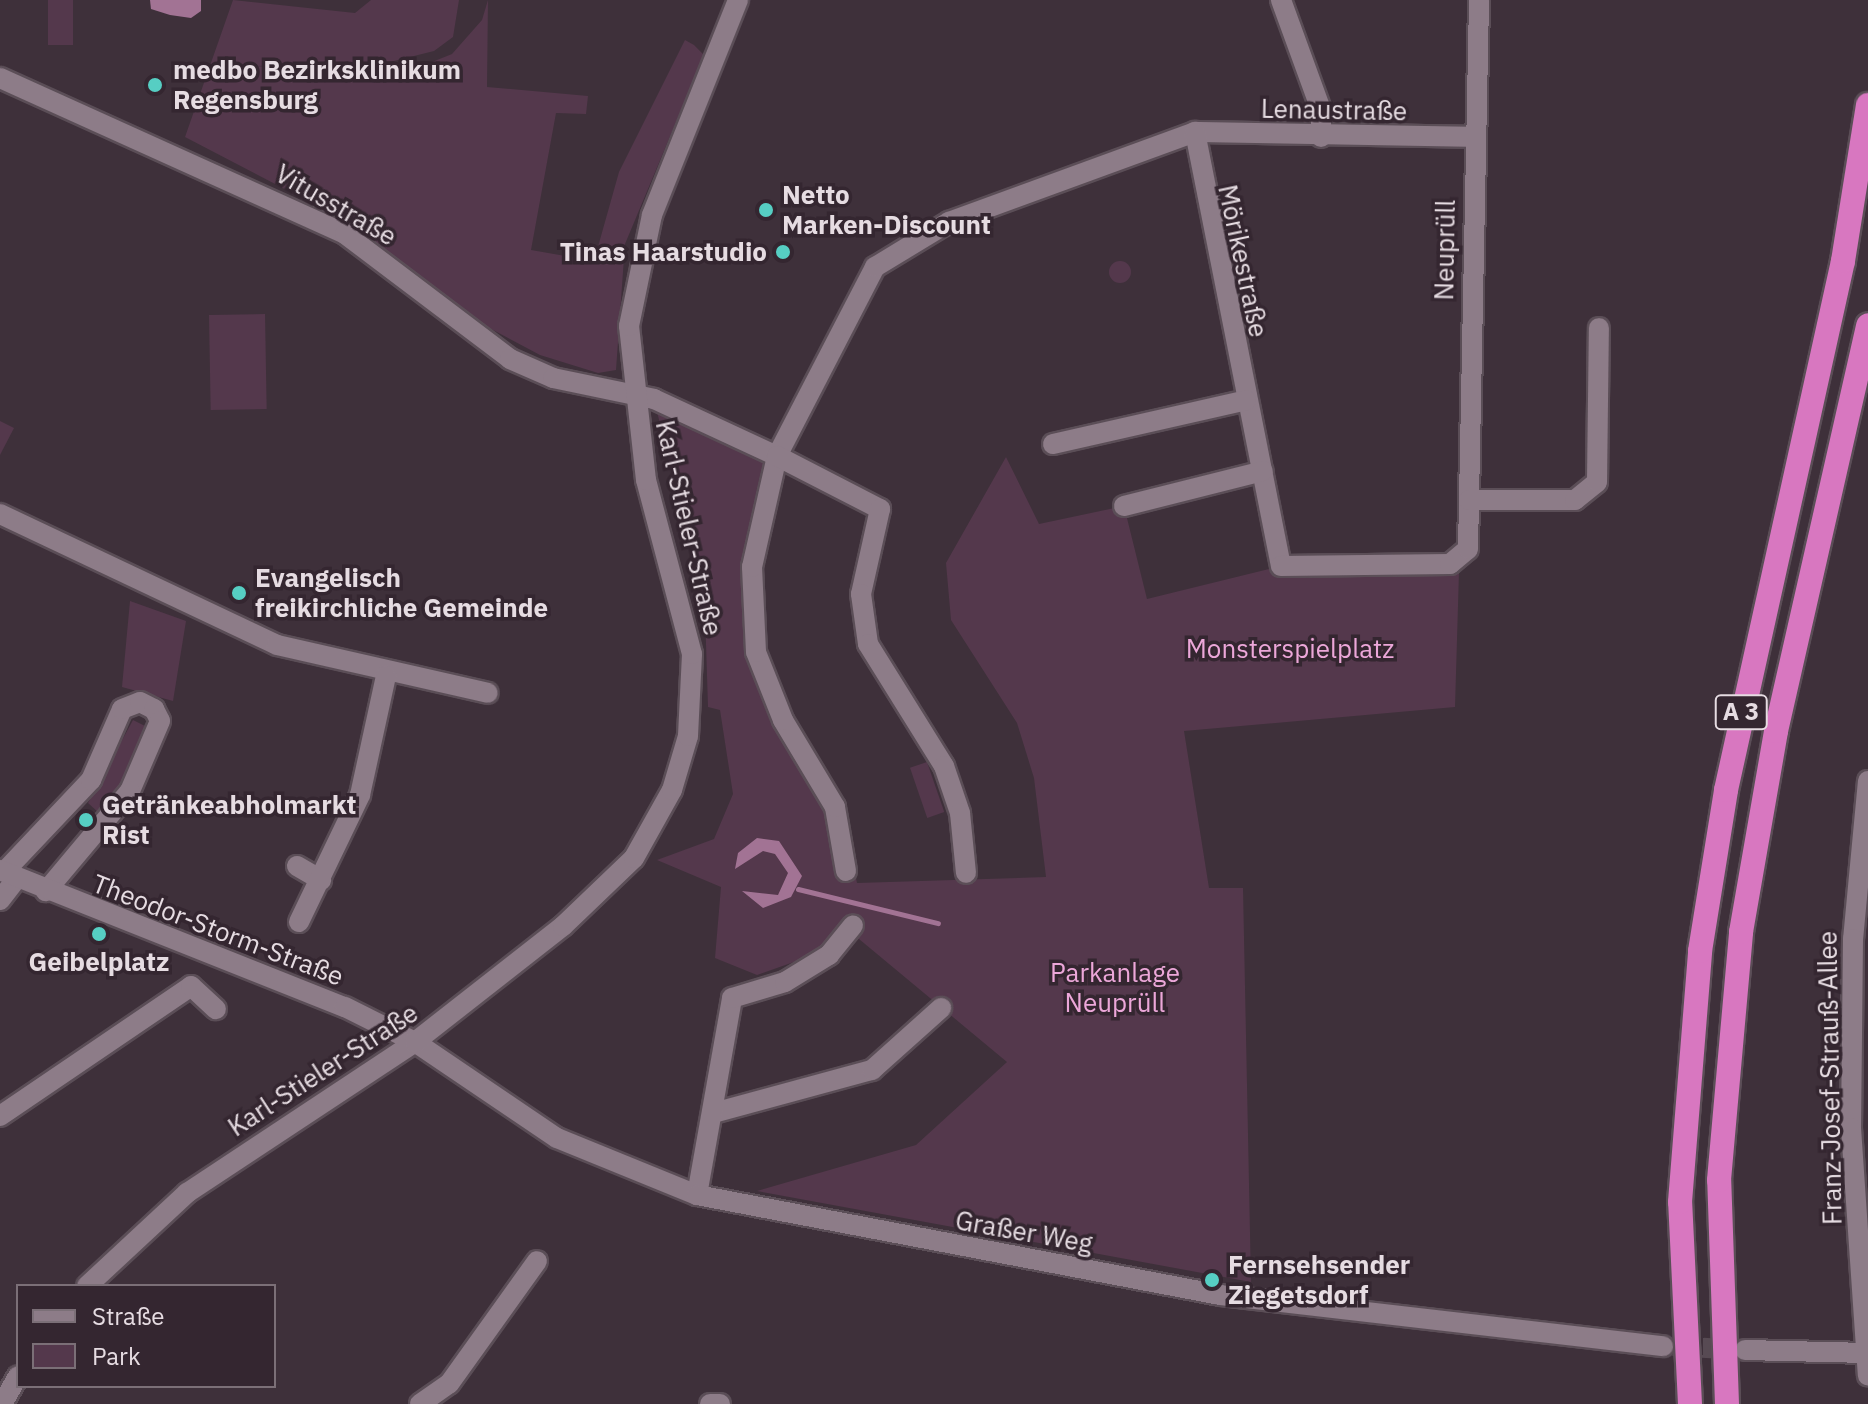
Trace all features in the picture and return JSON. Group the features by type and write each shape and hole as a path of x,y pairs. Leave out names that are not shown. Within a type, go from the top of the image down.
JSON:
{"highway":[{"name":"A 3","path":"1690,1404 1680,1202 1700,951 1726,790 1843,261 1868,105"},
{"name":"A 3","path":"1727,1404 1719,1180 1739,947 1776,731 1868,325"}],"street":[{"name":"Karl-Stieler-Straße","path":"89,1284 187,1193 415,1042 622,872 682,766 693,699 689,622 646,480 633,392 629,326 639,256 738,0"},
{"path":"1281,0 1321,110 1321,137"},
{"name":"Neuprüll","path":"1468,549 1472,137 1479,0"},
{"name":"Vitusstraße","path":"0,78 345,234 510,359 553,378 633,392 777,456 880,509 861,594 868,644 944,766 966,873"},
{"path":"846,871 835,807 783,720 756,652 752,567 777,456 875,267 949,222 1195,132"},
{"name":"Lenaustraße","path":"1195,132 1321,137 1472,137"},
{"name":"Mörikestraße","path":"1195,132 1281,566 1450,564 1468,549"},
{"path":"1469,500 1575,500 1597,482 1599,328"},
{"path":"1053,444 1246,400"},
{"path":"1124,506 1263,471"},
{"path":"0,514 277,645 386,676 488,693"},
{"path":"299,922 360,795 386,676"},
{"path":"0,900 7,873 91,780 122,709 140,702 154,709 160,721 130,791 46,891"},
{"name":"Franz-Josef-Strauß-Allee","path":"1868,781 1853,939 1851,1128 1868,1375"},
{"path":"297,866 321,880"},
{"name":"Theodor-Storm-Straße","path":"7,873 46,891 260,970 415,1042"},
{"path":"697,1195 717,1112 732,998 785,982 829,955 853,925"},
{"path":"0,1116 191,986 216,1009"},
{"path":"717,1112 872,1070 941,1008"},
{"name":"Graßer Weg","path":"415,1042 557,1138 697,1195 1220,1295 1663,1346"},
{"path":"420,1404 449,1384 537,1261"},
{"path":"1745,1350 1867,1353"},
{"path":"2,1404 16,1380"},
{"path":"710,1404 720,1404"}],"green space":[{"path":"48,0 73,0 73,45 48,45"},
{"path":"233,0 355,13 371,0 459,0 453,37 434,51 394,61 257,66 387,80 452,54 482,20 488,0 487,87 588,96 586,114 556,113 531,250 594,261 619,172 685,40 694,45 704,55 625,244 616,370 598,373 540,355 463,314 354,225 185,137"},
{"path":"1120,261 1131,272 1120,283 1109,272"},
{"path":"265,314 267,409 211,410 209,315"},
{"name":"Parkanlage Neuprüll","path":"654,399 781,469 753,568 766,669 842,811 857,883 1046,877 1034,778 1017,723 951,620 946,563 1006,457 1039,524 1124,506 1147,599 1281,566 1459,572 1455,707 1184,731 1209,888 1243,888 1251,1282 757,1191 916,1145 1007,1062 859,939 757,975 715,958 721,887 657,860 714,839 733,794 720,710 708,707 705,612"},
{"path":"0,421 14,428 0,455"},
{"path":"130,601 186,621 173,701 122,687"},
{"path":"133,720 147,727 118,793 99,813 88,803"},
{"path":"927,762 944,812 927,818 910,768"}],"shaded area":[{"path":"150,0 201,0 201,11 191,18 170,15 151,9"},
{"path":"757,838 779,841 802,876 791,897 763,908 742,891 778,895 788,873 775,854 763,851 735,869 738,853"}],"waterway":[{"path":"798,889 938,923"}],"tunnel":[{"path":"1673,1346 1741,1350"}],"place":[{"name":"medbo Bezirksklinikum Regensburg","path":"155,85"},
{"name":"Netto Marken-Discount","path":"766,210"},
{"name":"Tinas Haarstudio","path":"783,252"},
{"name":"Evangelisch freikirchliche Gemeinde","path":"239,593"},
{"name":"Getränkeabholmarkt Rist","path":"86,820"},
{"name":"Geibelplatz","path":"99,934"},
{"name":"Fernsehsender Ziegetsdorf","path":"1212,1280"}],"park label":[{"name":"Monsterspielplatz","path":"1290,649"}]}
